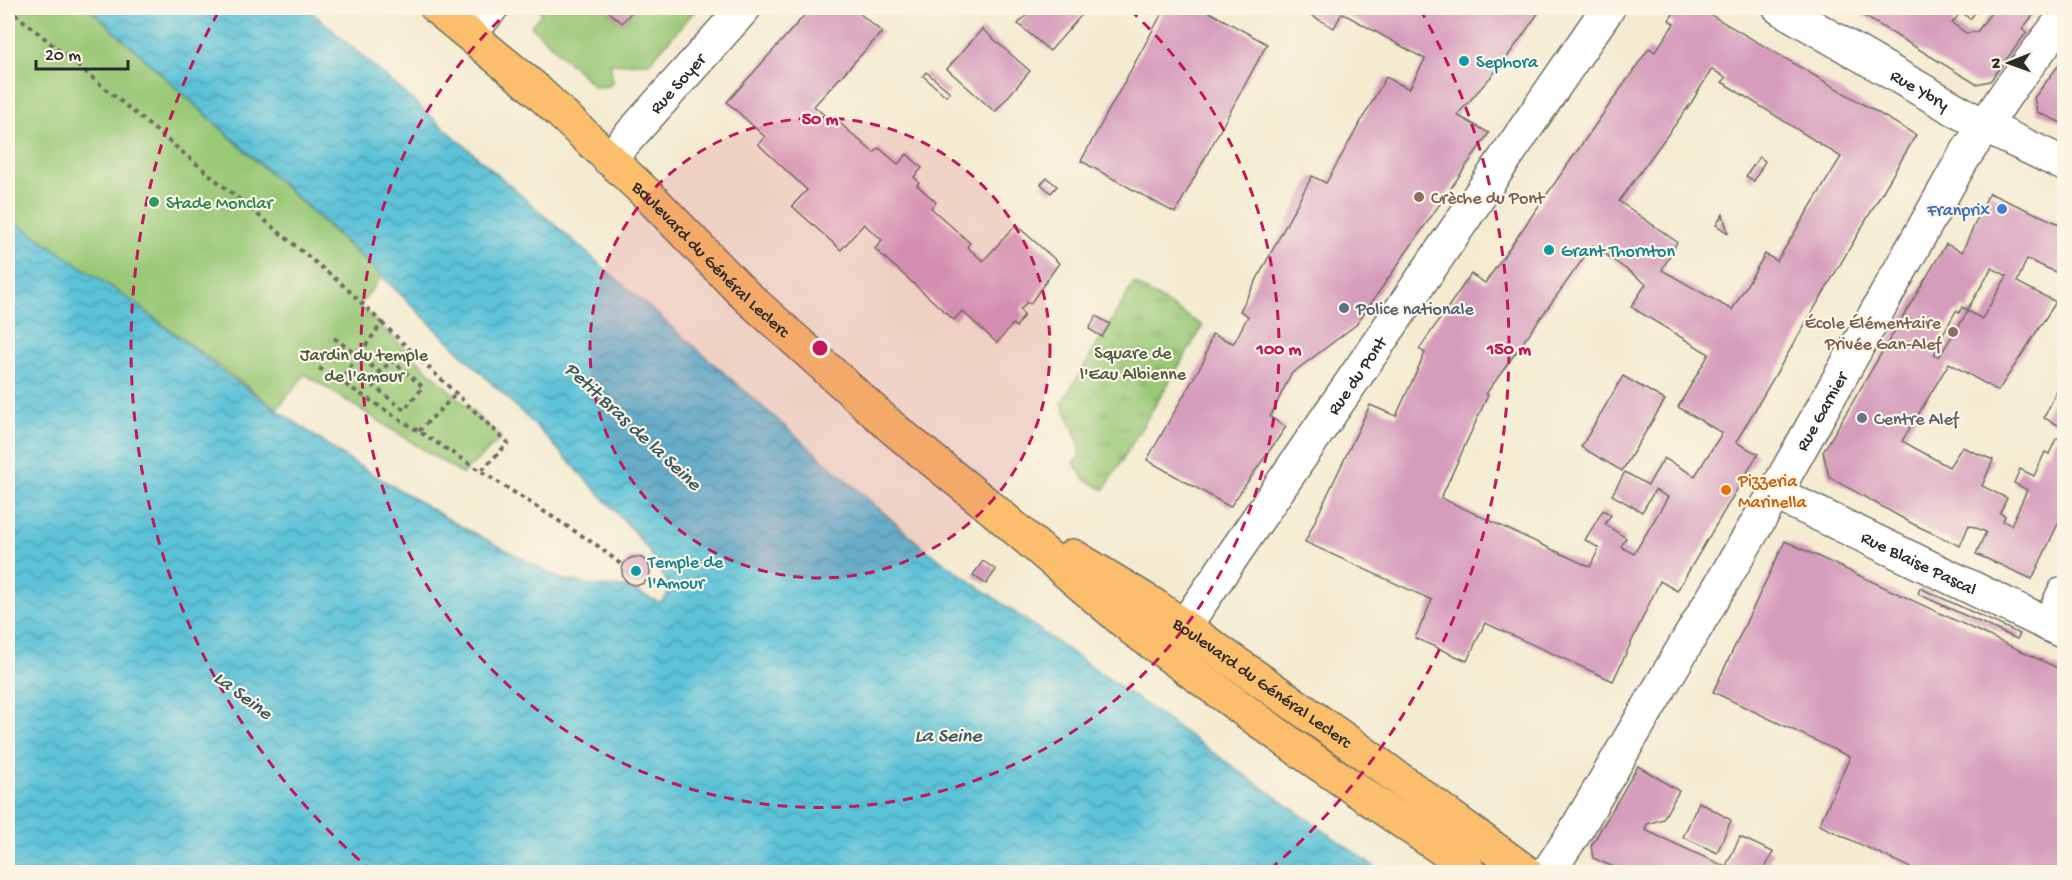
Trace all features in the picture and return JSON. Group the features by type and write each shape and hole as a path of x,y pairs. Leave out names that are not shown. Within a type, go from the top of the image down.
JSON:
{"main road":[{"name":"Boulevard du Général Leclerc","path":"455,17 609,159 743,293 895,430 989,506 1152,604 1174,640 1476,870"},
{"name":"Boulevard du Général Leclerc","path":"1174,640 1361,751 1526,873"}],"street":[{"path":"455,17 491,8"},
{"name":"Rue Soyer","path":"609,159 744,8"},
{"name":"Rue du Pont","path":"1174,640 1608,8"},
{"name":"Rue Ybry","path":"1795,11 1984,126 2064,164"},
{"name":"Rue Garnier","path":"1562,868 1962,160 1984,126 2064,17"},
{"name":"Rue Blaise Pascal","path":"1775,493 2059,604"}],"path":[{"path":"8,8 336,278 508,443 481,471"},
{"path":"340,381 382,323"},
{"path":"334,338 381,373"},
{"path":"391,360 423,387 404,410 371,384 381,373 391,360"},
{"path":"319,368 598,546 623,566"},
{"path":"419,431 456,394"}],"green space":[{"name":"Stade Monclar","path":"8,8 89,8 382,276 359,306 501,438 462,474 305,374 277,409 133,302 8,217"},
{"path":"537,8 604,8 622,23 635,8 697,8 649,63 610,64 613,80 609,86 595,87 531,26 542,13"},
{"name":"Square de l'Eau Albienne","path":"1134,283 1203,326 1104,490 1083,478 1074,462 1079,457 1080,446 1062,403"}],"water":[{"path":"89,8 307,8 925,549 1382,872 8,872 8,217 133,302 226,374 349,460 453,522 561,579 595,586 626,587 658,602 663,601 671,589 649,551 631,528 540,430 358,253"}],"building":[{"path":"604,8 635,8 622,23"},
{"path":"811,8 853,8 882,32 814,106 831,121 834,118 874,153 879,148 898,164 907,154 922,168 914,177 919,182 917,185 936,202 931,208 970,243 967,247 983,261 1016,225 1059,263 1030,304 1027,302 1020,310 1024,315 1016,327 1013,324 997,343 962,311 954,320 875,249 882,240 864,224 841,250 792,206 807,190 758,144 765,137 727,102"},
{"path":"1033,8 1083,8 1086,10 1050,51 1018,24"},
{"path":"1165,8 1202,8 1267,44 1175,213 1081,161"},
{"path":"1298,8 1542,8 1503,63 1457,115 1489,133 1356,325 1291,374 1270,417 1286,427 1230,507 1147,460 1204,360 1212,334 1233,343 1235,341 1248,316 1240,311 1312,176 1326,183 1386,77 1409,89 1425,59 1342,13 1334,28"},
{"path":"1677,8 1699,8 1916,135 1736,442 1758,454 1677,591 1660,581 1613,681 1485,623 1467,661 1415,638 1432,600 1305,542 1370,405 1396,416 1425,353 1419,349 1471,274 1485,283 1649,48 1655,52 1674,24 1669,20","holes":["1712,69 1726,78 1722,82 1841,157 1777,261 1765,254 1732,310 1662,270 1677,242 1619,201 1691,103","1593,245 1646,284 1631,307 1709,354 1678,407 1722,433 1695,476 1664,458 1648,485 1625,472 1612,495 1642,512 1655,490 1668,497 1634,554 1621,547 1626,538 1605,524 1611,515 1603,510 1585,540 1599,548 1590,567 1441,498 1488,395 1486,394"]},
{"path":"1851,8 1918,8 1932,16 1938,8 1979,8 1970,19 1961,12 1952,23 1966,33 1977,32 1993,10 1990,8 2039,8 2022,29 2027,32 1990,81 1976,84"},
{"path":"982,29 1030,71 995,112 947,69"},
{"path":"2064,58 2064,124 2037,112 2034,98"},
{"path":"926,72 950,92 946,96 923,76"},
{"path":"1759,157 1765,161 1754,181 1746,176"},
{"path":"1047,178 1057,186 1051,193 1041,184"},
{"path":"1989,193 2064,226 2064,276 2027,259 2017,282 2056,302 1998,391 1949,363 1902,441 1949,467 1962,447 1993,460 1982,486 2007,498 2000,513 2005,516 2003,521 2011,525 2027,490 2014,483 2020,469 2034,476 2045,452 2049,454 2056,439 2060,437 2060,426 2044,418 2064,375 2064,511 2032,579 1976,554 1986,532 1969,525 1960,546 1913,524 1829,477 1823,452 1946,244 1962,252","holes":["1992,268 2007,276 1982,319 1968,311 1939,357 1934,354 1937,349 1935,348 1956,311 1959,313 1962,307 1967,310"]},
{"path":"1723,214 1728,233 1716,225"},
{"path":"1096,316 1110,324 1102,337 1089,329"},
{"path":"1623,376 1665,400 1622,471 1581,447"},
{"path":"1785,541 2064,671 2064,872 1919,872 1819,825 1850,757 1713,692"},
{"name":"Temple de l'Amour","path":"636,557 646,561 650,571 646,581 636,585 626,581 622,571 626,561"},
{"path":"983,561 996,570 986,584 973,575"},
{"path":"1920,588 2020,634 2017,639 1918,594"},
{"path":"1638,766 1679,791 1663,819 1647,824 1645,830 1724,866 1721,872 1625,872 1593,858 1591,846"},
{"path":"1699,802 1731,820 1717,853 1683,837"},
{"path":"1740,837 1773,852 1763,872 1740,872 1726,866"}],"place":[{"name":"Sephora","path":"1464,61"},
{"name":"Crèche du Pont","path":"1419,197"},
{"name":"Stade Monclar","path":"154,202"},
{"name":"Franprix","path":"2002,209"},
{"name":"Grant Thornton","path":"1549,250"},
{"name":"Police nationale","path":"1344,308"},
{"name":"École Élémentaire Privée Gan-Alef","path":"1953,332"},
{"name":"Centre Alef","path":"1862,418"},
{"name":"Pizzeria Marinella","path":"1726,490"},
{"name":"Temple de l'Amour","path":"636,571"}],"park label":[{"name":"Jardin du temple de l'amour","path":"364,364"}],"water label":[{"name":"Petit Bras de la Seine","path":"634,425"},
{"name":"La Seine","path":"244,694"},
{"name":"La Seine","path":"948,734"}]}
